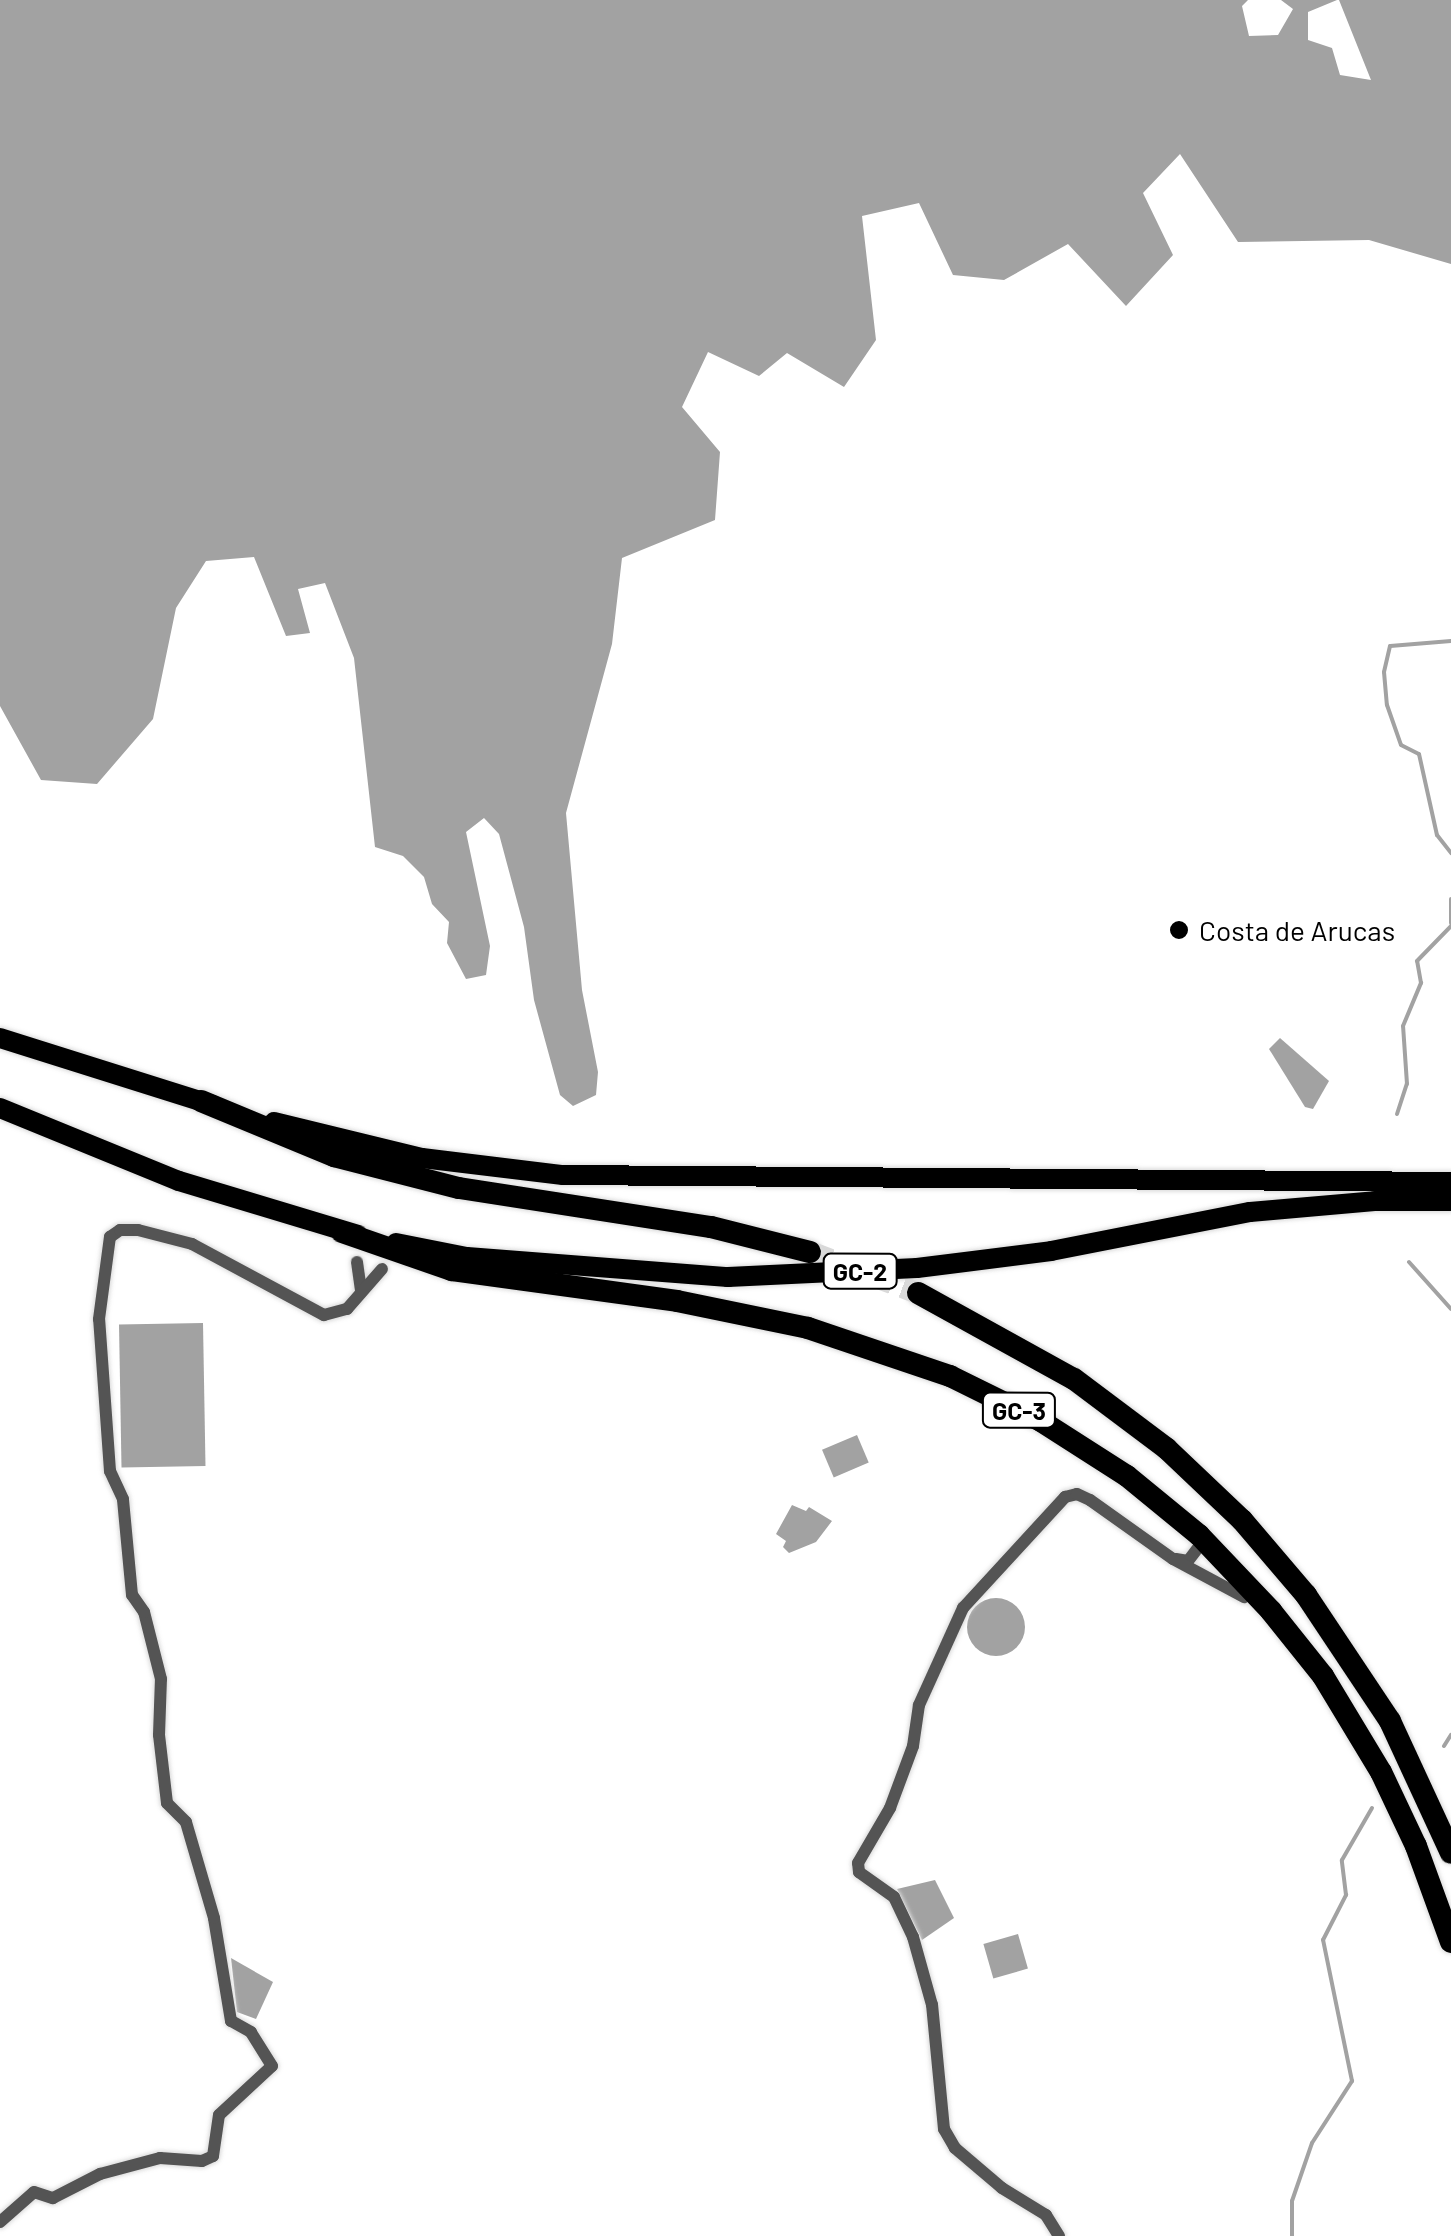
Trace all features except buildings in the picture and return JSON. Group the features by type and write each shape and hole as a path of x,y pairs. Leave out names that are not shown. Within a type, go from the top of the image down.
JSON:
{"highway":[{"name":"GC-2","path":"0,1038 201,1101 386,1151 563,1175 1448,1192"},
{"path":"201,1101 334,1156 459,1188 711,1227 810,1252"},
{"name":"GC-2","path":"0,1108 179,1181 342,1232 467,1257 728,1277 917,1268 1051,1251 1250,1212 1448,1192"},
{"name":"GC-3","path":"342,1232 452,1270 677,1301 808,1328 950,1376 1040,1421 1127,1476 1170,1512 1271,1611 1323,1676 1361,1734 1416,1846 1451,1942"},
{"name":"GC-3","path":"918,1293 1074,1379 1166,1448 1242,1520 1306,1595 1390,1721 1451,1853"},
{"path":"1197,1549 1244,1597 1315,1684 1416,1846"}],"street":[{"path":"0,2222 34,2192 54,2198 100,2174 160,2158 202,2161 213,2156 220,2115 272,2066 251,2032 231,2020 214,1918 186,1822 167,1803 158,1735 160,1679 144,1612 132,1595 122,1499 110,1471 99,1320 110,1237 120,1230 138,1230 192,1244 324,1315 346,1309 382,1269"},
{"path":"357,1262 363,1280 361,1295"},
{"path":"1059,2236 1046,2216 1002,2188 955,2148 944,2129 932,2005 913,1937 894,1898 859,1872 858,1863 890,1808 913,1746 918,1705 962,1608 1065,1496 1077,1494 1090,1500 1173,1559 1244,1597"},
{"path":"1173,1559 1188,1560 1197,1549"}],"shaded area":[{"path":"0,0 1248,0 1242,6 1249,36 1278,35 1293,9 1281,0 1337,0 1308,12 1308,40 1332,48 1340,75 1371,80 1339,0 1451,0 1451,264 1369,240 1238,242 1180,154 1143,193 1173,255 1126,306 1068,244 1004,280 953,275 919,203 862,216 876,340 844,387 787,353 759,376 708,352 682,407 720,452 715,520 622,558 612,644 566,813 582,990 598,1072 596,1095 573,1106 560,1095 534,1000 524,927 499,834 484,818 466,832 490,946 486,975 466,979 447,943 449,922 432,904 424,877 403,856 375,847 354,658 325,583 298,589 310,633 286,636 254,557 206,561 176,608 153,719 97,784 41,780 0,706"},
{"path":"1280,1038 1329,1081 1313,1109 1305,1107 1269,1049"},
{"path":"203,1323 205,1466 122,1467 119,1324"},
{"path":"857,1435 869,1463 834,1477 822,1450"},
{"path":"792,1505 806,1511 809,1507 832,1521 816,1542 789,1553 783,1547 786,1541 776,1534"},
{"path":"996,1598 1016,1607 1025,1627 1016,1647 996,1656 976,1647 967,1627 976,1607"},
{"path":"935,1880 954,1918 922,1940 897,1889"},
{"path":"1018,1934 1028,1969 993,1979 983,1944"},
{"path":"231,1958 273,1982 256,2019 237,2012"}],"waterway":[{"path":"1451,641 1390,646 1384,672 1387,705 1401,745 1419,754 1437,835 1451,853"},
{"path":"1451,899 1451,923"},
{"path":"1397,1114 1407,1084 1403,1026 1421,983 1417,961 1451,926"},
{"path":"1409,1262 1451,1309"},
{"path":"1444,1746 1451,1735"},
{"path":"1292,2236 1292,2201 1312,2143 1352,2081 1323,1940 1346,1895 1342,1860 1372,1808"}],"tunnel":[{"path":"810,1252 918,1293"}],"place":[{"name":"Costa de Arucas","path":"1179,930"}]}
